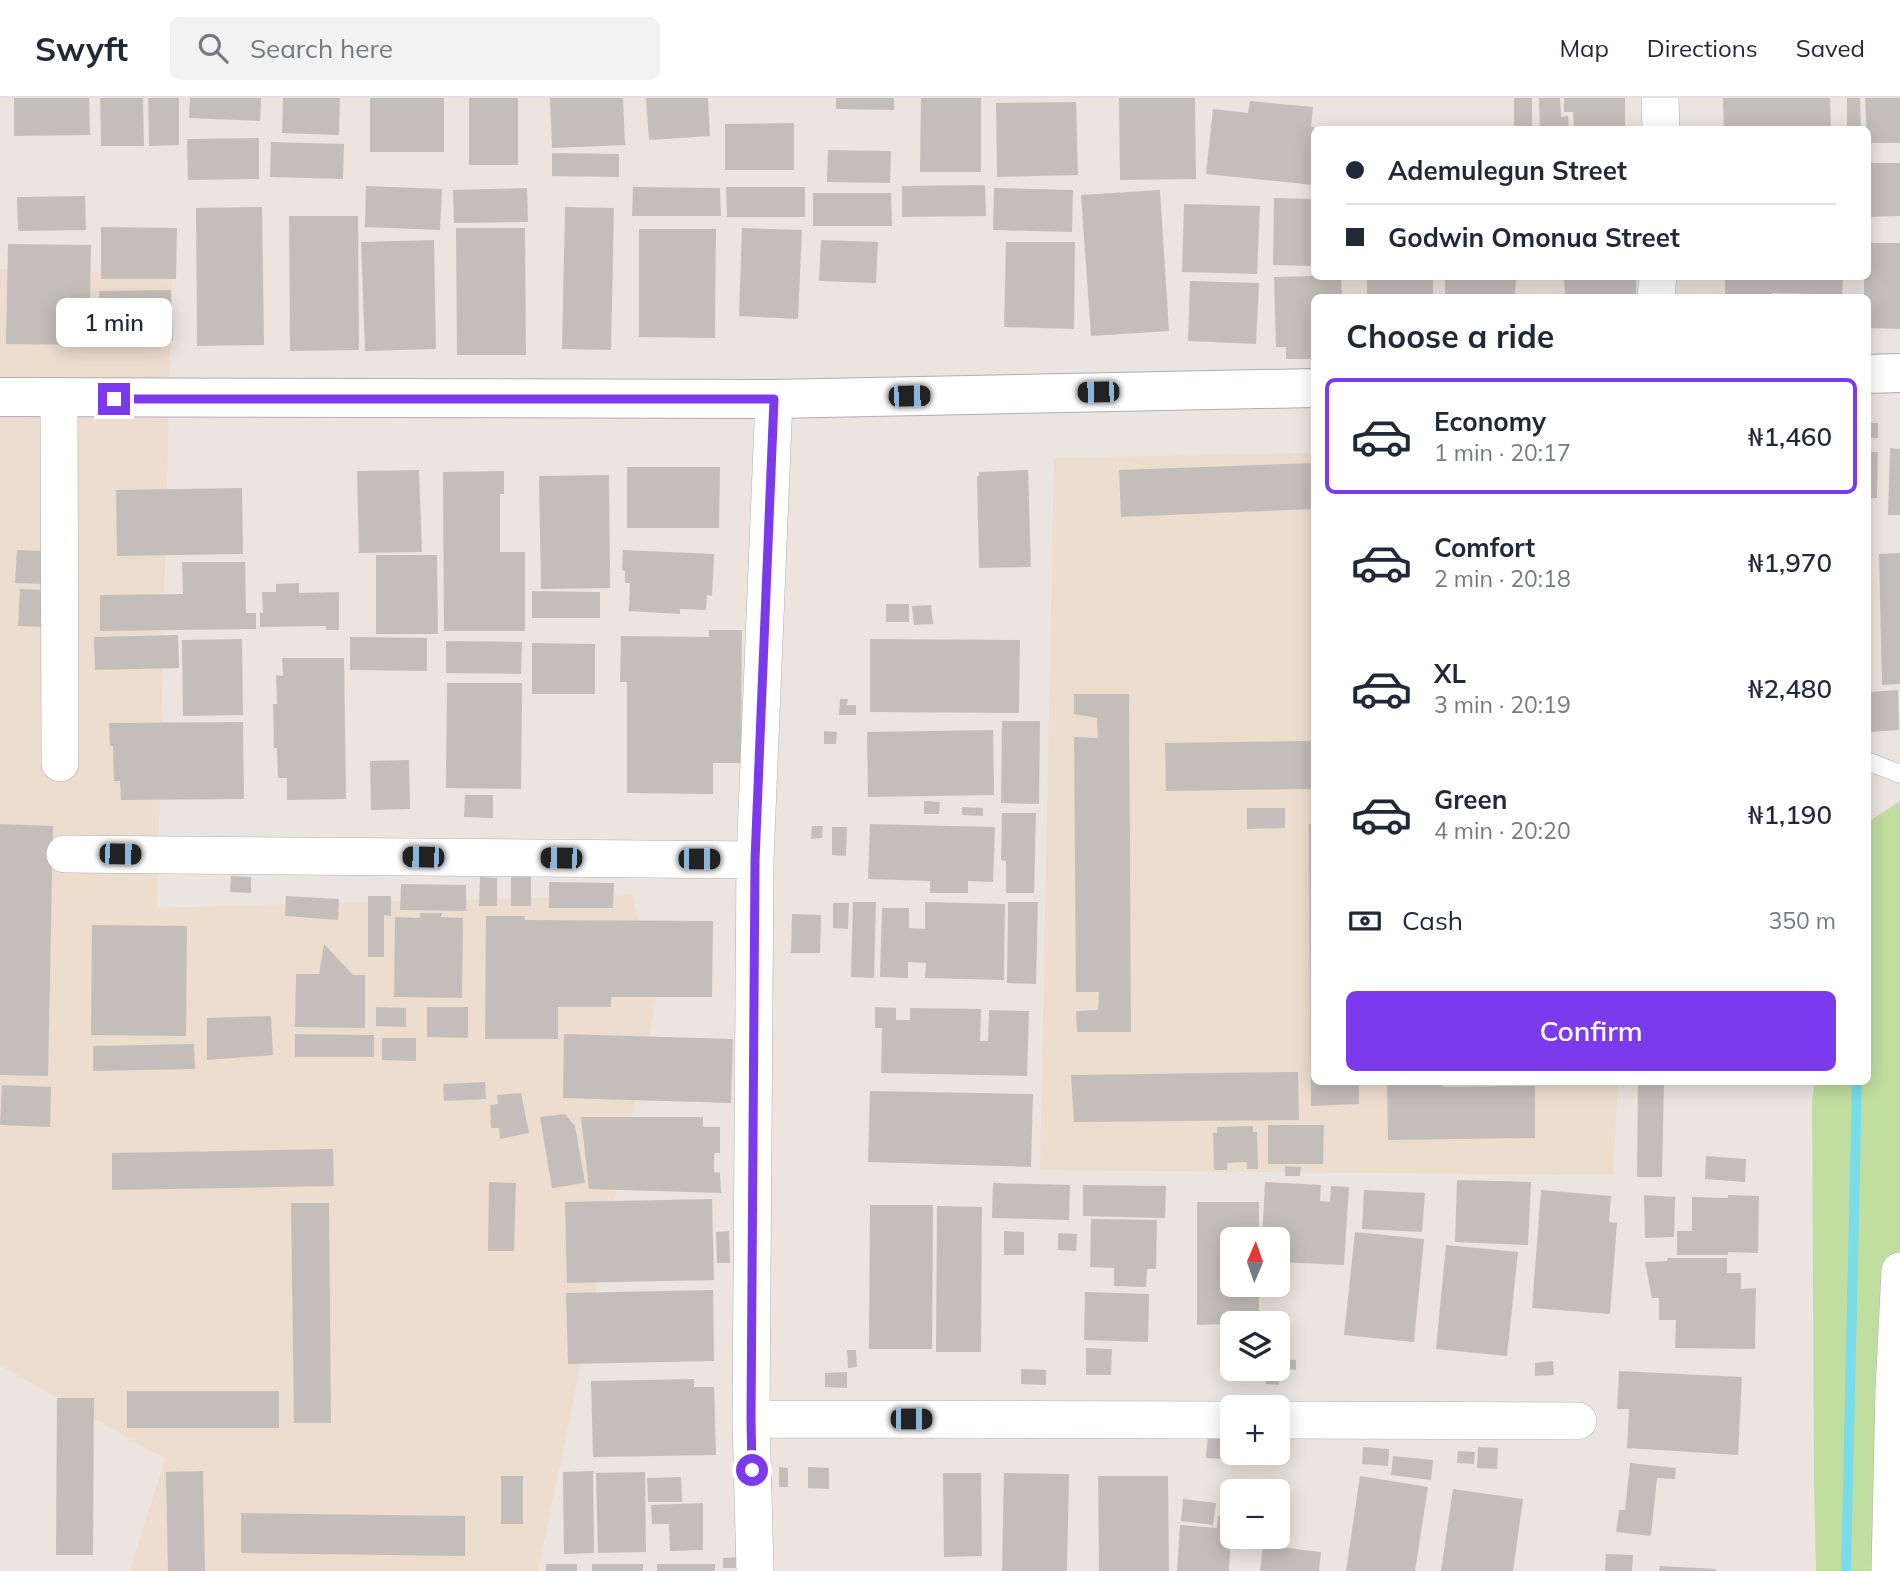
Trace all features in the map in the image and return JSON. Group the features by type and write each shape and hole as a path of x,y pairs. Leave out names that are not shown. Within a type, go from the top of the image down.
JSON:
{"street":[{"path":"1660,98 1661,126"},
{"path":"1871,374 1900,373"},
{"path":"0,397 774,399 1311,388"},
{"path":"59,398 60,764"},
{"path":"755,1571 751,1419 755,860 774,399"},
{"path":"65,854 755,860"},
{"path":"1890,1571 1900,1271"},
{"path":"751,1419 1220,1420"},
{"path":"1290,1420 1578,1421"}],"lane":[{"path":"1871,762 1896,771"}],"shaded area":[{"path":"0,269 172,274 157,908 632,895 656,1000 538,1571 130,1571 165,1459 0,1365"},
{"path":"1311,453 1311,1085 1618,1085 1613,1175 1040,1170 1054,458"}],"green space":[{"path":"1900,801 1900,1571 1816,1571 1812,1100 1814,1085 1871,1085 1871,820"}],"building":[{"path":"14,98 89,98 90,135 14,136"},
{"path":"100,98 143,98 144,146 101,146"},
{"path":"148,98 179,98 179,145 149,146"},
{"path":"190,98 261,98 260,121 189,118"},
{"path":"283,98 340,98 339,135 282,133"},
{"path":"370,98 444,98 444,152 370,152"},
{"path":"469,98 518,98 518,165 469,165"},
{"path":"550,98 623,98 625,145 552,148"},
{"path":"646,98 708,98 710,136 649,140"},
{"path":"836,98 894,98 894,110 836,109"},
{"path":"921,98 981,98 981,172 920,172"},
{"path":"1119,98 1195,98 1196,179 1120,180"},
{"path":"1514,98 1532,98 1532,126 1514,126"},
{"path":"1539,98 1560,98 1561,117 1568,116 1569,126 1540,126"},
{"path":"1564,98 1625,98 1625,126 1574,126 1573,112 1564,112"},
{"path":"1723,98 1830,98 1831,126 1724,126"},
{"path":"1847,98 1860,98 1861,126 1847,126"},
{"path":"1865,98 1900,98 1900,143 1871,143 1871,126 1866,126"},
{"path":"1250,101 1313,107 1311,185 1206,174 1213,109 1248,113"},
{"path":"1076,102 1078,175 997,177 996,103"},
{"path":"794,123 794,170 725,170 725,124"},
{"path":"259,138 259,179 188,180 187,139"},
{"path":"271,142 344,144 343,179 270,177"},
{"path":"828,150 891,151 890,183 827,182"},
{"path":"552,153 619,154 619,177 552,176"},
{"path":"1871,163 1900,163 1900,216 1871,217"},
{"path":"985,185 986,216 902,217 902,186"},
{"path":"366,186 442,189 440,230 365,227"},
{"path":"633,187 720,188 721,216 632,216"},
{"path":"726,187 805,187 805,217 727,217"},
{"path":"527,188 528,222 454,223 453,190"},
{"path":"994,188 1073,190 1072,232 993,230"},
{"path":"1160,190 1169,331 1091,336 1081,195"},
{"path":"813,193 891,193 892,226 813,226"},
{"path":"85,196 86,230 18,231 17,197"},
{"path":"1274,198 1311,199 1311,266 1273,265"},
{"path":"1184,204 1260,206 1257,274 1182,272"},
{"path":"262,207 264,345 197,346 196,208"},
{"path":"565,207 614,208 611,350 562,349"},
{"path":"289,216 358,216 359,350 290,351"},
{"path":"101,227 177,228 176,279 101,279"},
{"path":"456,228 525,228 526,355 457,355"},
{"path":"742,228 802,230 798,319 739,316"},
{"path":"639,229 716,229 715,338 639,337"},
{"path":"434,240 436,349 365,351 361,242"},
{"path":"821,240 878,242 876,283 819,281"},
{"path":"1006,242 1075,242 1074,329 1004,327"},
{"path":"1871,243 1900,243 1900,329 1871,328 1871,294 1864,294 1864,280 1871,280"},
{"path":"8,244 91,245 89,345 6,344"},
{"path":"1311,276 1311,280 1341,280 1342,294 1311,294 1311,359 1286,359 1286,347 1276,347 1274,277"},
{"path":"1367,280 1433,280 1433,294 1367,294"},
{"path":"1445,280 1516,280 1515,294 1445,294"},
{"path":"1564,280 1636,280 1636,294 1565,294"},
{"path":"1725,280 1843,280 1842,294 1725,294"},
{"path":"1190,281 1259,283 1256,344 1188,341"},
{"path":"171,290 173,341 100,343 99,291"},
{"path":"1871,423 1878,423 1878,438 1871,438"},
{"path":"1890,448 1900,449 1900,515 1888,515"},
{"path":"1871,452 1878,452 1877,498 1871,498"},
{"path":"1311,463 1311,509 1121,517 1119,470"},
{"path":"627,467 720,467 719,528 627,528"},
{"path":"419,470 422,552 359,553 357,471"},
{"path":"1028,470 1031,567 979,568 979,472"},
{"path":"504,471 504,494 500,494 500,552 525,552 525,631 444,631 443,472"},
{"path":"609,475 610,588 541,589 539,476"},
{"path":"242,488 243,554 117,556 116,490"},
{"path":"17,550 46,551 45,584 15,583"},
{"path":"623,550 714,554 712,596 707,595 706,610 680,609 680,614 629,611 630,583 625,583 625,571 622,570"},
{"path":"1900,553 1900,684 1882,685 1879,554"},
{"path":"376,555 437,555 438,634 376,634"},
{"path":"182,562 245,562 246,613 256,613 256,629 100,631 100,595 183,594"},
{"path":"299,583 299,593 339,592 339,630 326,630 326,626 260,627 260,612 263,613 262,592 276,592 276,584"},
{"path":"20,589 45,590 43,627 18,626"},
{"path":"532,591 600,592 600,618 532,618"},
{"path":"886,604 909,604 909,622 886,622"},
{"path":"931,605 933,624 914,625 912,606"},
{"path":"709,630 742,630 741,763 713,763 713,794 627,793 627,682 620,682 621,636 709,637"},
{"path":"178,635 179,668 95,670 94,637"},
{"path":"350,637 427,638 427,671 350,670"},
{"path":"242,639 243,715 183,716 182,640"},
{"path":"870,639 1020,640 1019,713 870,712"},
{"path":"446,641 522,642 521,674 446,673"},
{"path":"532,643 595,644 595,694 532,694"},
{"path":"282,658 344,658 346,799 287,800 287,778 278,778 277,748 274,748 273,704 277,704 276,675 283,676"},
{"path":"447,683 522,683 521,789 446,788"},
{"path":"1898,690 1899,730 1871,732 1871,692"},
{"path":"1074,694 1129,694 1131,1032 1077,1032 1076,1011 1098,1010 1099,992 1076,992 1074,737 1098,738 1097,718 1074,714"},
{"path":"840,699 848,699 847,705 856,705 856,715 839,715"},
{"path":"1002,721 1040,721 1039,804 1001,803"},
{"path":"243,722 244,799 121,800 120,781 114,781 109,723"},
{"path":"993,730 994,795 868,797 867,732"},
{"path":"824,731 837,732 836,744 824,744"},
{"path":"1311,741 1311,789 1166,791 1165,743"},
{"path":"409,760 410,809 371,810 370,761"},
{"path":"465,795 493,795 493,818 464,817"},
{"path":"924,801 940,802 939,814 924,814"},
{"path":"962,807 983,808 983,816 962,815"},
{"path":"1247,808 1285,808 1285,828 1247,829"},
{"path":"1002,813 1036,813 1034,893 1006,893 1006,861 1001,860"},
{"path":"0,824 53,826 48,1076 0,1075"},
{"path":"870,824 995,827 993,882 968,881 968,893 930,893 930,881 868,879"},
{"path":"1309,824 1311,1085 1359,1085 1359,1104 1311,1106"},
{"path":"812,826 823,826 822,838 811,839"},
{"path":"832,827 847,827 846,856 832,855"},
{"path":"231,876 251,877 251,893 230,892"},
{"path":"511,876 531,876 531,906 511,906"},
{"path":"480,877 497,878 497,906 479,906"},
{"path":"549,882 614,883 613,908 549,908"},
{"path":"401,884 466,885 466,911 400,910"},
{"path":"286,896 339,899 338,920 285,916"},
{"path":"368,896 391,896 391,916 384,915 384,957 368,957"},
{"path":"853,902 876,902 874,978 851,977"},
{"path":"925,902 1005,904 1004,980 925,978 926,963 908,962 908,978 880,977 882,908 909,908 909,928 925,929"},
{"path":"1008,902 1038,902 1036,984 1007,983"},
{"path":"833,903 849,903 848,929 833,928"},
{"path":"420,913 442,913 441,917 463,918 462,998 394,997 395,917 420,918"},
{"path":"792,914 821,915 820,953 791,953"},
{"path":"486,916 525,916 525,920 713,921 712,997 611,997 611,1007 558,1007 558,1039 485,1039"},
{"path":"92,925 187,926 186,1036 91,1035"},
{"path":"324,944 353,975 365,975 365,1028 295,1027 296,974 319,974"},
{"path":"376,1007 406,1008 406,1027 376,1026"},
{"path":"427,1007 468,1007 468,1038 427,1037"},
{"path":"875,1007 896,1008 896,1020 910,1020 910,1008 981,1009 980,1041 988,1041 989,1010 1029,1011 1027,1076 881,1073 882,1028 875,1028"},
{"path":"271,1016 273,1055 207,1060 207,1018"},
{"path":"295,1034 374,1035 374,1057 295,1057"},
{"path":"564,1034 733,1039 731,1103 563,1098"},
{"path":"382,1038 416,1038 416,1061 382,1060"},
{"path":"194,1044 195,1069 93,1071 93,1046"},
{"path":"1298,1072 1299,1120 1074,1122 1071,1075"},
{"path":"485,1082 486,1099 444,1101 443,1084"},
{"path":"2,1085 51,1087 50,1127 0,1125"},
{"path":"1387,1085 1535,1086 1535,1138 1388,1140"},
{"path":"1638,1085 1664,1085 1662,1177 1637,1177"},
{"path":"870,1091 1033,1094 1031,1167 868,1162"},
{"path":"521,1093 529,1133 500,1139 499,1128 491,1128 490,1105 498,1104 497,1095"},
{"path":"565,1114 575,1126 585,1183 552,1188 540,1117"},
{"path":"581,1117 703,1117 703,1127 720,1127 720,1153 714,1153 714,1172 720,1173 721,1193 589,1189"},
{"path":"1268,1125 1324,1125 1323,1164 1268,1164"},
{"path":"1253,1126 1253,1132 1257,1132 1258,1169 1247,1169 1247,1162 1227,1163 1227,1170 1214,1170 1213,1133 1217,1133 1217,1127"},
{"path":"333,1149 334,1186 112,1190 112,1153"},
{"path":"1706,1156 1746,1159 1745,1182 1705,1179"},
{"path":"1285,1166 1301,1167 1300,1176 1285,1176"},
{"path":"1457,1180 1531,1182 1528,1245 1455,1242"},
{"path":"489,1182 516,1183 514,1251 488,1251"},
{"path":"1265,1182 1321,1185 1320,1201 1330,1202 1331,1186 1349,1187 1344,1265 1290,1263 1290,1227 1263,1227"},
{"path":"993,1183 1070,1185 1069,1220 992,1218"},
{"path":"1083,1185 1166,1186 1165,1218 1083,1216"},
{"path":"1364,1190 1425,1193 1422,1232 1362,1229"},
{"path":"1541,1190 1611,1196 1609,1222 1617,1223 1610,1314 1532,1308"},
{"path":"1644,1195 1675,1197 1674,1237 1645,1238"},
{"path":"1728,1195 1759,1196 1758,1253 1677,1255 1677,1231 1692,1231 1692,1197 1728,1198"},
{"path":"712,1199 714,1280 567,1283 565,1202"},
{"path":"1197,1202 1259,1202 1259,1227 1220,1227 1220,1297 1259,1297 1259,1311 1220,1311 1220,1324 1197,1325"},
{"path":"291,1203 329,1203 331,1423 294,1423"},
{"path":"870,1205 933,1205 932,1349 869,1349"},
{"path":"937,1206 982,1207 981,1352 936,1352"},
{"path":"1091,1219 1157,1220 1156,1269 1147,1269 1146,1287 1114,1286 1114,1268 1090,1267"},
{"path":"729,1231 730,1263 717,1263 716,1232"},
{"path":"1004,1231 1024,1232 1024,1255 1004,1255"},
{"path":"1355,1232 1424,1239 1414,1342 1344,1335"},
{"path":"1058,1233 1077,1234 1076,1251 1058,1250"},
{"path":"1446,1245 1518,1252 1507,1356 1436,1349"},
{"path":"1668,1258 1727,1258 1727,1273 1741,1273 1741,1289 1756,1288 1755,1349 1675,1348 1676,1320 1659,1320 1659,1298 1652,1298 1645,1262 1667,1261"},
{"path":"713,1290 714,1361 568,1364 566,1293"},
{"path":"1085,1292 1149,1294 1148,1342 1084,1340"},
{"path":"1086,1348 1112,1349 1111,1375 1086,1375"},
{"path":"847,1350 856,1350 857,1367 848,1368"},
{"path":"1290,1360 1296,1360 1296,1370 1290,1369"},
{"path":"1553,1361 1554,1375 1535,1376 1535,1363"},
{"path":"1021,1369 1046,1370 1046,1385 1021,1384"},
{"path":"1619,1371 1742,1377 1738,1455 1627,1448 1629,1409 1617,1409"},
{"path":"847,1372 847,1388 825,1387 825,1373"},
{"path":"694,1379 694,1387 714,1387 716,1455 593,1457 591,1381"},
{"path":"1266,1381 1279,1381 1279,1385 1266,1384"},
{"path":"127,1391 279,1391 279,1428 127,1428"},
{"path":"57,1398 94,1398 93,1555 56,1555"},
{"path":"1208,1433 1220,1434 1220,1459 1206,1458"},
{"path":"1363,1447 1389,1449 1388,1466 1362,1464"},
{"path":"1478,1447 1498,1448 1497,1469 1477,1468"},
{"path":"1458,1451 1475,1452 1474,1464 1457,1463"},
{"path":"1393,1456 1433,1460 1431,1480 1391,1475"},
{"path":"1630,1463 1676,1468 1675,1479 1657,1478 1651,1536 1616,1532 1619,1510 1625,1510"},
{"path":"779,1467 788,1468 788,1487 779,1487"},
{"path":"808,1467 829,1468 829,1489 808,1488"},
{"path":"203,1471 205,1571 168,1571 166,1472"},
{"path":"593,1471 594,1553 564,1554 563,1472"},
{"path":"645,1472 646,1552 598,1553 596,1473"},
{"path":"943,1473 981,1473 982,1556 944,1557"},
{"path":"1004,1473 1069,1474 1067,1571 1002,1571"},
{"path":"501,1476 523,1476 523,1524 501,1524"},
{"path":"1098,1476 1168,1476 1169,1571 1099,1571"},
{"path":"1360,1476 1428,1487 1415,1571 1346,1571"},
{"path":"681,1477 682,1502 648,1502 647,1478"},
{"path":"1453,1489 1523,1499 1513,1571 1441,1571"},
{"path":"1183,1499 1216,1503 1213,1525 1181,1521"},
{"path":"703,1503 703,1550 670,1551 669,1524 652,1524 651,1505"},
{"path":"241,1513 465,1516 465,1556 241,1553"},
{"path":"1220,1516 1220,1549 1230,1549 1229,1571 1177,1571 1180,1525 1217,1528"},
{"path":"1290,1548 1321,1552 1319,1571 1260,1571 1263,1549"},
{"path":"1606,1554 1633,1555 1632,1571 1605,1571"},
{"path":"741,1557 741,1568 723,1568 723,1558"},
{"path":"546,1564 577,1564 577,1571 546,1571"},
{"path":"592,1564 643,1564 643,1571 592,1571"},
{"path":"657,1564 715,1564 715,1571 657,1571"},
{"path":"1660,1566 1716,1569 1716,1571 1659,1571"}],"waterway":[{"path":"1846,1571 1857,1085"}],"route":[{"path":"114,399 774,399 755,860 752,1470"}]}
